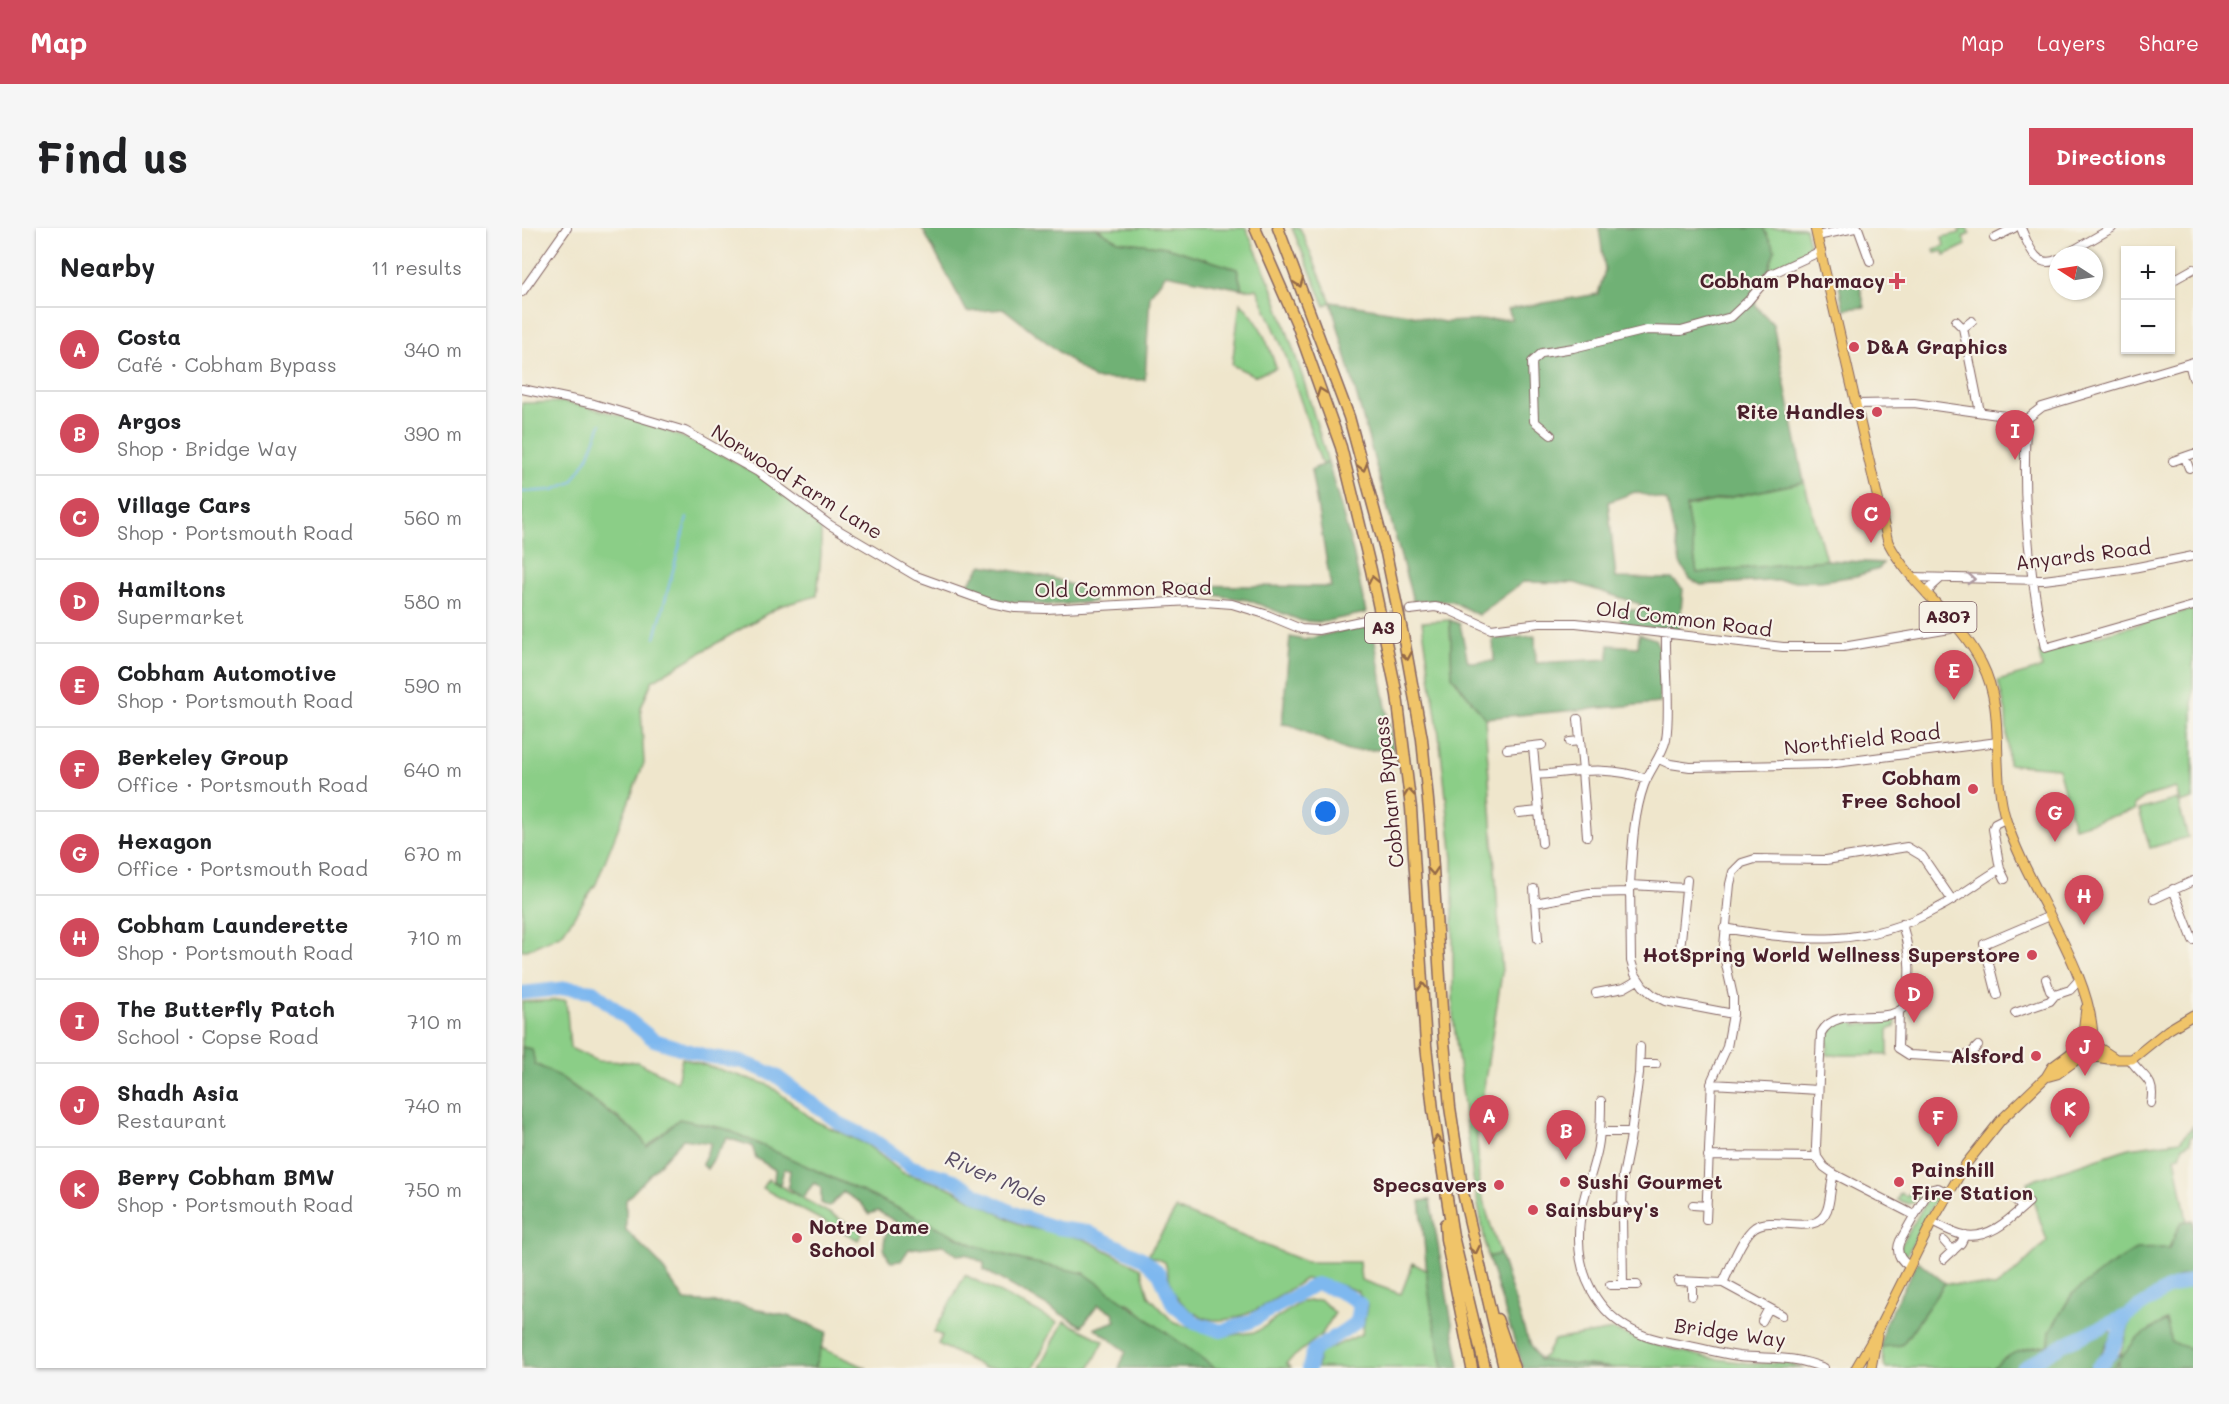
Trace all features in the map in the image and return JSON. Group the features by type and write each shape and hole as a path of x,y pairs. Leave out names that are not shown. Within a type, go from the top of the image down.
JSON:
{"highway":[{"name":"Cobham Bypass","path":"1256,228 1296,324 1341,447 1371,570 1397,695 1411,808 1426,1045 1442,1174 1472,1343 1485,1368"},
{"name":"Cobham Bypass","path":"1278,228 1349,417 1386,553 1405,645 1422,739 1430,821 1443,1041 1450,1107 1463,1193 1480,1273 1500,1340 1503,1368"},
{"path":"1500,1340 1514,1368"},
{"path":"1472,1343 1472,1368"}],"main road":[{"name":"A307","path":"1816,232 1886,535 1895,555 1974,649 1987,673 1995,704 2000,796 2006,819 2015,846 2079,980 2093,1022 2094,1044"},
{"name":"A307","path":"2083,1050 2087,1005"},
{"path":"2083,1050 2116,1059 2130,1059 2168,1030 2193,1015"},
{"path":"1856,1368 1877,1332 1948,1193 1989,1134 2046,1077 2058,1074 2083,1050 2094,1051 2094,1044"},
{"path":"2094,1044 2116,1059"},
{"path":"1871,1368 1877,1332"},
{"path":"1856,1368 1865,1368"}],"street":[{"path":"522,292 567,228"},
{"path":"1816,232 1857,228 1870,261"},
{"path":"1994,238 2014,228"},
{"path":"2021,228 2031,253 2041,261 2049,262"},
{"path":"2081,246 2112,228"},
{"path":"1551,435 1534,421 1532,362 1542,353 1647,330 1681,331 1731,316 1748,301 1771,274 1821,251"},
{"path":"2175,279 2193,269"},
{"path":"1956,321 1964,328 1980,412"},
{"path":"1964,328 1972,321"},
{"path":"2024,421 2042,407 2191,363 2193,378"},
{"name":"Norwood Farm Lane","path":"522,389 594,404 685,431 758,472 830,525 916,576 991,603 1015,608"},
{"path":"1857,404 1914,403 2019,418 2024,421 2026,428 2027,529 2045,648 2193,606"},
{"path":"2173,460 2189,455 2189,468"},
{"name":"Anyards Road","path":"1912,577 2033,580 2101,573 2193,556"},
{"path":"1928,594 1932,586 1941,578"},
{"name":"Old Common Road","path":"1015,608 1046,609 1191,601 1232,604 1266,614 1301,629 1318,630 1370,619"},
{"name":"Old Common Road","path":"1410,610 1435,607 1449,609 1491,628 1540,623 1576,623 1766,646 1815,648 1872,643 1956,626"},
{"path":"1666,633 1667,729 1664,745 1647,779 1637,814 1629,889 1631,961 1638,980 1653,995 1665,1001 1733,1014"},
{"path":"1578,719 1587,836"},
{"path":"1570,742 1580,741"},
{"name":"Northfield Road","path":"1659,759 1670,764 1690,767 1828,764 1998,742"},
{"path":"1507,749 1542,745"},
{"path":"1533,747 1542,843"},
{"path":"1536,776 1618,770 1647,779"},
{"path":"1519,813 1539,811"},
{"path":"2005,879 2000,869 1993,827 2006,819"},
{"path":"1706,1220 1711,1084 1714,1071 1730,1038 1733,1014 1725,960 1725,928 1732,875 1739,865 1755,859 1826,860 1907,848 1922,856 1952,900"},
{"path":"1725,928 1786,938 1834,939 1870,935 1921,917 2000,869"},
{"path":"2154,899 2193,881"},
{"path":"1535,903 1589,893 1687,884 1680,950"},
{"path":"1534,889 1538,939"},
{"path":"2174,890 2193,940"},
{"path":"1996,995 1984,944 2050,916"},
{"path":"1902,924 1909,963 1905,1002 1899,1011 1898,1048 1905,1054 1959,1058 1971,1053 1978,1046"},
{"path":"2046,979 2050,991 2055,995"},
{"path":"1596,993 1624,988 1638,980"},
{"path":"2015,1013 2049,1001 2055,995 2070,990 2079,980"},
{"path":"2070,990 2084,994"},
{"path":"1899,1011 1839,1019 1826,1025 1821,1033 1816,1147 1817,1157 1833,1174 1914,1215"},
{"path":"1623,1285 1622,1215 1618,1214 1617,1209 1622,1205 1623,1176 1632,1132 1640,1047"},
{"path":"2130,1059 2154,1089 2151,1103"},
{"path":"1640,1064 1656,1064"},
{"path":"1711,1084 1818,1090"},
{"name":"Bridge Way","path":"1601,1101 1600,1132 1596,1154 1582,1201 1579,1246 1582,1268 1588,1286 1609,1315 1630,1330 1656,1340 1736,1355 1792,1358 1824,1368"},
{"path":"1600,1132 1632,1132"},
{"path":"1708,1156 1817,1157"},
{"path":"1723,1283 1753,1229 1766,1223 1812,1224 1823,1217 1827,1209 1833,1174"},
{"path":"1909,1266 1902,1260 1897,1248 1914,1215 1929,1190 1938,1188 1948,1193"},
{"path":"2014,1198 2022,1208"},
{"path":"1932,1222 1965,1235 1991,1231 2029,1202"},
{"path":"1693,1205 1707,1206"},
{"path":"1944,1259 1961,1243 1965,1235"},
{"path":"1944,1241 1953,1251"},
{"path":"1678,1281 1723,1283 1782,1315"},
{"path":"1692,1282 1692,1296"},
{"path":"1610,1285 1637,1285"},
{"path":"1762,1321 1769,1308"}],"green space":[{"path":"922,228 1096,228 1118,241 1166,247 1237,269 1242,289 1166,274 1150,295 1145,380 1094,379 1004,309 967,312"},
{"path":"1096,228 1246,228 1272,287 1328,462 1322,465 1284,351 1257,289 1242,289 1237,269 1166,247 1118,241"},
{"path":"1292,228 1300,228 1331,302 1325,306"},
{"path":"1599,228 1763,228 1775,250 1768,270 1753,286 1756,306 1773,324 1804,482 1686,506 1697,573 1826,560 1883,563 1879,569 1856,576 1821,581 1701,585 1690,579 1680,563 1667,501 1635,492 1608,502 1616,578 1672,579 1683,589 1679,630 1621,625 1621,608 1641,611 1640,604 1575,583 1523,582 1478,615 1452,601 1413,601 1331,302 1444,322 1512,319 1508,309 1598,294 1605,270"},
{"path":"1763,228 1805,228 1811,251 1768,270 1775,250"},
{"path":"1967,228 1970,234 1963,237 1966,245 1945,255 1943,251 1935,253 1934,249 1944,246 1942,237 1960,233 1959,230"},
{"path":"1849,284 1865,286 1860,287 1865,307 1844,309 1839,286"},
{"path":"1240,303 1258,324 1267,341 1276,368 1255,376 1232,365"},
{"path":"564,402 589,407 662,429 732,460 754,473 780,492 821,528 821,554 817,596 780,606 652,681 641,708 644,763 596,884 562,934 527,950 522,950 522,403"},
{"path":"1328,462 1353,551 1366,613 1322,622 1302,621 1248,600 1214,595 1178,596 1175,585 1331,587 1311,470"},
{"path":"1804,482 1826,560 1697,573 1686,507"},
{"path":"982,565 1053,578 1090,592 1094,602 1050,605 1000,601 965,588"},
{"path":"2193,609 2193,799 2180,803 2176,788 2145,797 2134,805 2135,810 2074,827 2058,768 2008,764 2006,712 1998,681 2042,668 2039,652"},
{"path":"1450,620 1452,676 1485,718 1502,973 1477,1131 1479,1188 1500,1254 1488,1257 1473,1178 1453,1016 1453,859 1439,735 1422,622"},
{"path":"1450,620 1460,624 1468,662 1494,661 1493,639 1535,636 1536,663 1608,659 1609,645 1638,647 1639,634 1655,639 1660,649 1660,703 1485,718 1452,676"},
{"path":"1372,623 1393,749 1348,751 1290,725 1282,724 1290,637 1304,640"},
{"path":"2177,799 2188,837 2150,848 2139,810"},
{"path":"566,1000 570,1048 598,1061 638,1062 677,1082 682,1058 769,1085 815,1121 866,1144 903,1173 946,1186 1023,1226 1084,1239 1141,1268 1149,1296 1174,1323 1222,1336 1256,1332 1301,1302 1321,1300 1335,1313 1322,1334 1286,1363 1291,1368 1215,1368 1160,1329 1130,1304 1021,1260 976,1246 726,1129 679,1119 647,1148 639,1135 617,1117 562,1078 522,1057 522,1002"},
{"path":"1885,1017 1894,1018 1896,1022 1895,1027 1888,1030 1888,1055 1875,1055 1875,1051 1873,1055 1827,1055 1828,1043 1822,1043 1826,1032 1834,1025 1855,1020 1855,1025 1885,1022"},
{"path":"522,1047 532,1049 535,1064 562,1078 639,1135 647,1147 679,1119 726,1129 976,1246 1021,1260 1084,1273 1215,1368 1119,1368 1126,1351 1095,1328 1116,1321 1113,1312 1098,1305 1082,1326 984,1270 984,1263 966,1254 957,1255 943,1245 909,1249 901,1261 891,1262 884,1248 885,1237 887,1232 901,1225 878,1211 869,1214 861,1203 843,1192 829,1207 821,1203 821,1187 814,1183 802,1198 788,1187 790,1170 784,1169 780,1185 774,1181 775,1170 756,1158 752,1146 727,1138 707,1169 702,1164 711,1143 683,1139 626,1200 626,1230 658,1262 685,1301 736,1304 791,1317 827,1332 814,1368 522,1368"},
{"path":"2193,1126 2190,1143 2183,1146 2180,1156 2175,1157 2187,1221 2181,1222 2169,1248 2137,1249 2072,1294 2050,1331 2049,1345 2012,1354 1993,1368 1885,1368 1881,1347 1902,1345 1945,1283 1995,1287 2014,1273 2047,1241 2027,1182 2129,1148 2180,1141"},
{"path":"768,1179 863,1232 858,1240 762,1188"},
{"path":"1913,1186 1923,1191 1917,1201 1909,1204 1897,1200 1900,1193 1907,1196"},
{"path":"1937,1191 1939,1193 1907,1255 1903,1257 1900,1247 1931,1193"},
{"path":"1430,1200 1460,1368 1443,1368 1432,1311 1420,1201"},
{"path":"1176,1209 1306,1262 1359,1262 1361,1280 1401,1294 1413,1263 1427,1271 1443,1368 1317,1368 1319,1353 1362,1334 1367,1305 1357,1291 1334,1283 1305,1279 1258,1309 1224,1320 1208,1319 1192,1312 1177,1297 1165,1262 1148,1255"},
{"path":"2193,1221 2193,1273 2180,1276 2129,1308 2014,1368 1993,1368 2011,1354 2049,1345 2050,1331 2072,1294 2137,1249 2169,1248 2181,1222"},
{"path":"1500,1254 1526,1335 1539,1360 1614,1368 1523,1368 1488,1257"},
{"path":"1918,1261 1945,1283 1902,1345 1881,1347 1884,1326"},
{"path":"965,1275 1057,1322 1033,1368 985,1368 938,1344 942,1336 934,1332"},
{"path":"2193,1286 2193,1368 2111,1368 2121,1352 2132,1316 2170,1292"},
{"path":"2166,1320 2172,1343 2193,1349 2193,1368 2118,1368 2119,1361 2113,1368 2105,1368 2121,1353 2121,1358 2137,1338"},
{"path":"1064,1321 1104,1341 1090,1368 1040,1368"},
{"path":"1613,1330 1652,1344 1709,1358 1755,1364 1783,1362 1804,1368 1614,1368 1539,1360 1546,1355 1554,1340"},
{"path":"2105,1331 2113,1334 2092,1368 2030,1368 2047,1357"},
{"path":"821,1348 867,1368 814,1368"}],"waterway":[{"path":"522,492 553,490 572,482 588,457 601,424"},
{"path":"655,638 687,518"},
{"name":"River Mole","path":"522,993 568,988 593,991 654,1040 706,1056 743,1062 775,1075 839,1123 872,1139 912,1167 954,1180 983,1198 1023,1217 1057,1228 1088,1232 1144,1259 1159,1273 1173,1305 1195,1323 1221,1331 1250,1322 1316,1284 1339,1291 1360,1304 1357,1322 1313,1351 1309,1368"},
{"name":"River Mole","path":"2023,1368 2064,1344 2126,1316 2167,1289 2193,1279"},
{"name":"River Mole","path":"2097,1368 2111,1353 2126,1316"}],"tunnel":[{"path":"1377,617 1410,610"}],"place":[{"name":"Cobham Pharmacy","path":"1897,281"},
{"name":"D&A Graphics","path":"1854,347"},
{"name":"Rite Handles","path":"1877,412"},
{"name":"The Butterfly Patch","path":"2015,460"},
{"name":"Village Cars","path":"1871,543"},
{"name":"Cobham Automotive","path":"1954,700"},
{"name":"Cobham Free School","path":"1973,789"},
{"name":"Hexagon","path":"2055,842"},
{"name":"Cobham Launderette","path":"2084,925"},
{"name":"HotSpring World Wellness Superstore","path":"2032,955"},
{"name":"Hamiltons","path":"1914,1023"},
{"name":"Alsford","path":"2036,1056"},
{"name":"Shadh Asia","path":"2085,1076"},
{"name":"Berry Cobham BMW","path":"2070,1138"},
{"name":"Costa","path":"1489,1145"},
{"name":"Berkeley Group","path":"1938,1147"},
{"name":"Argos","path":"1566,1160"},
{"name":"Sushi Gourmet","path":"1565,1182"},
{"name":"Painshill Fire Station","path":"1899,1182"},
{"name":"Specsavers","path":"1499,1185"},
{"name":"Sainsbury's","path":"1533,1210"},
{"name":"Notre Dame School","path":"797,1238"}]}
